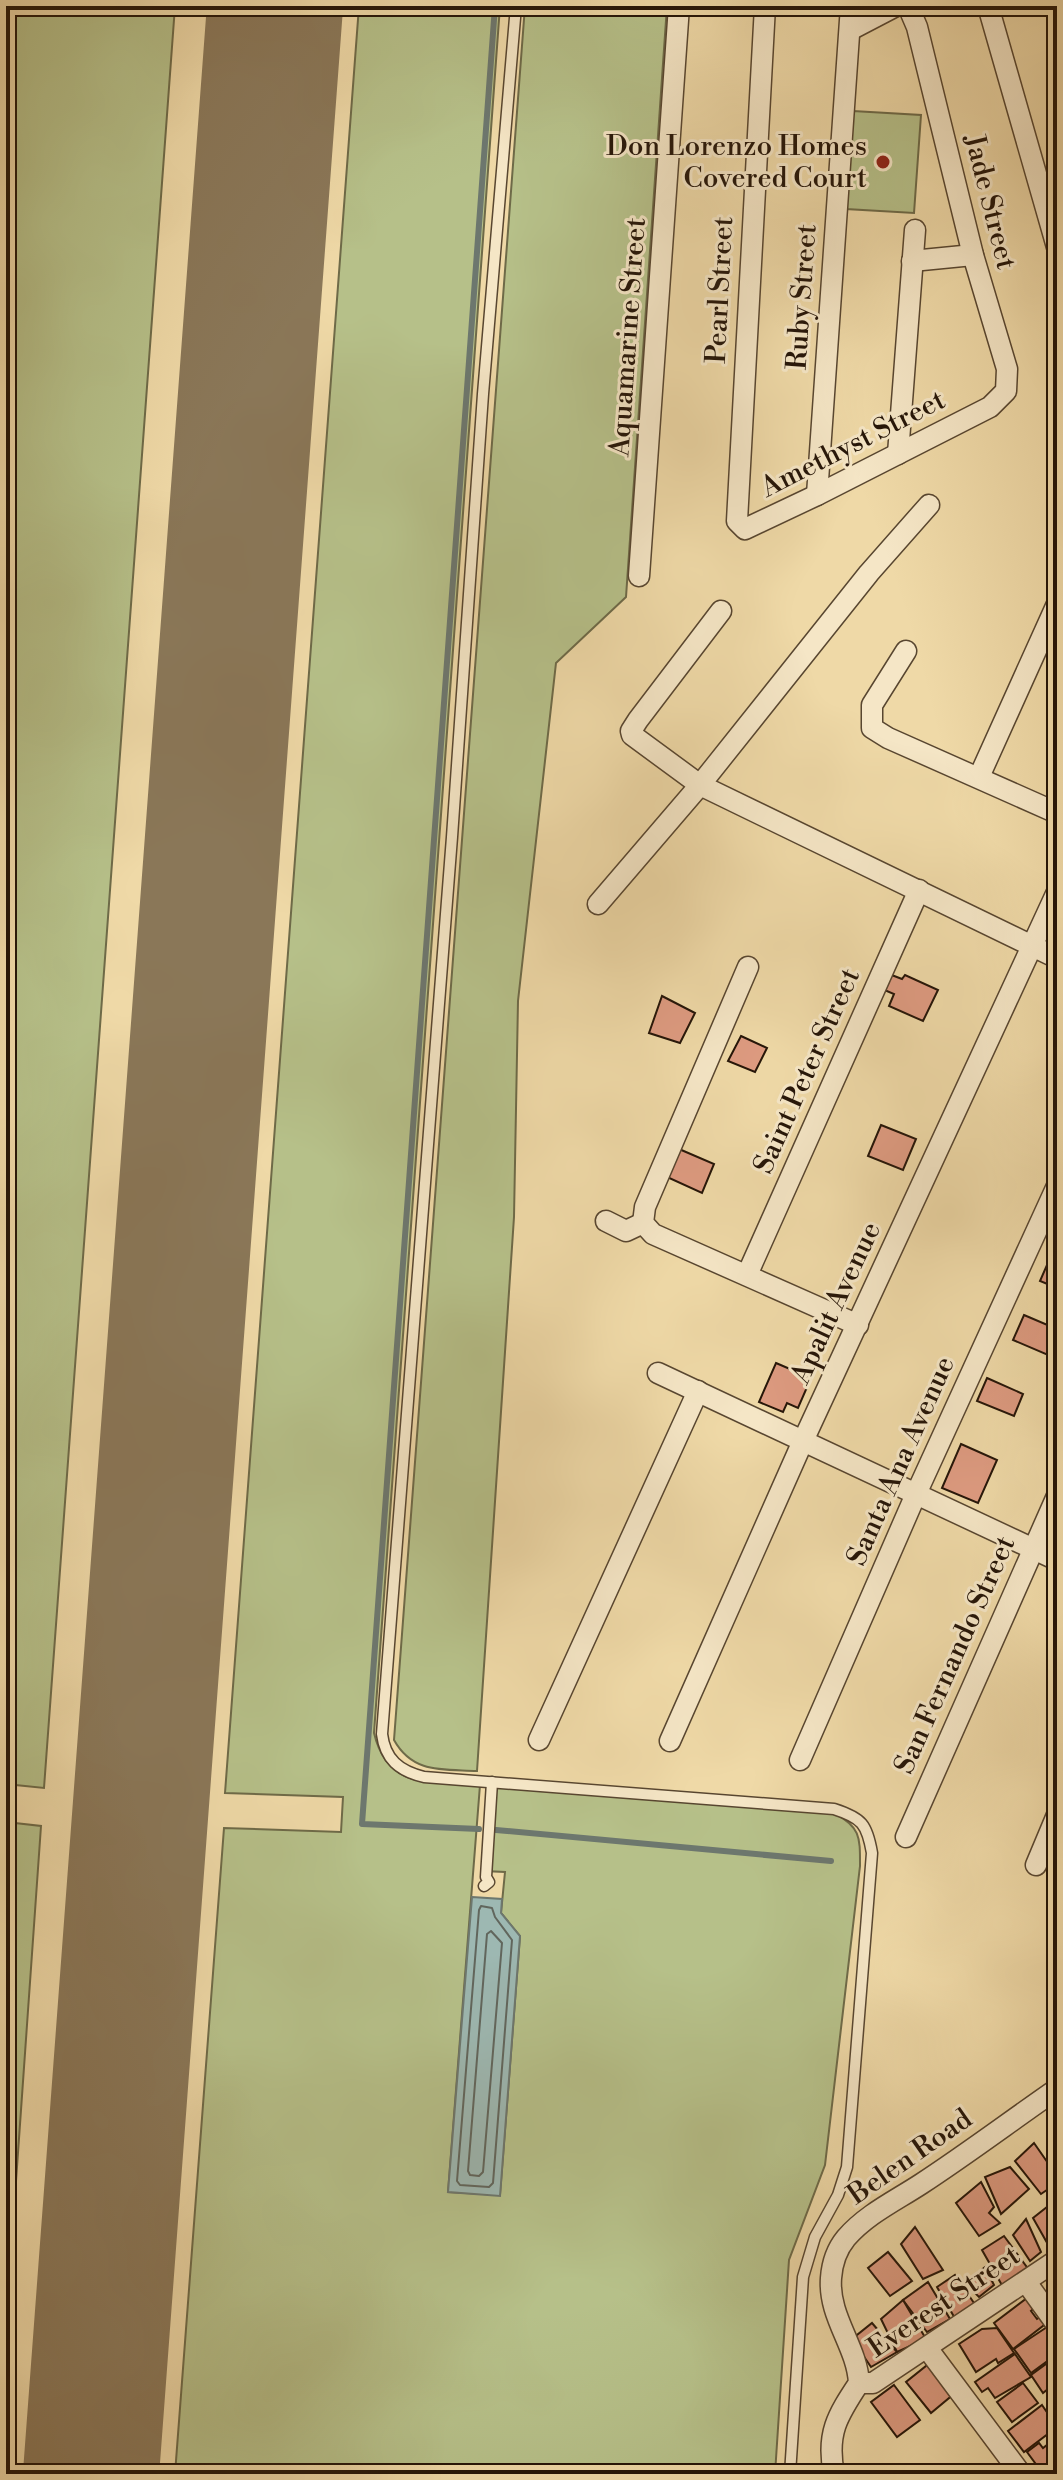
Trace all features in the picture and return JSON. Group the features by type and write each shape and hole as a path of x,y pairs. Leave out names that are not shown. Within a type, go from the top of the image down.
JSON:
{"street":[{"name":"Aquamarine Street","path":"639,576 679,6"},
{"name":"Pearl Street","path":"741,527 737,521 765,6"},
{"name":"Ruby Street","path":"817,495 851,6"},
{"path":"850,30 896,6"},
{"name":"Jade Street","path":"908,6 917,27 973,255 1007,369 1006,391 990,407"},
{"path":"988,6 1057,247"},
{"path":"898,454 915,230"},
{"path":"912,261 973,255"},
{"name":"Amethyst Street","path":"741,527 749,528 990,407"},
{"path":"598,904 700,785 808,646 929,505"},
{"path":"979,777 1057,604"},
{"path":"721,611 631,731 632,735 700,785 1057,958"},
{"path":"906,651 872,705 872,728 888,738 1057,813"},
{"name":"Saint Peter Street","path":"747,1275 919,890"},
{"name":"Apalit Avenue","path":"670,1741 803,1441 1057,892"},
{"path":"748,967 645,1207 643,1223 653,1234 858,1325"},
{"name":"Santa Ana Avenue","path":"800,1760 916,1494 1057,1186"},
{"path":"606,1221 626,1231 643,1223"},
{"path":"658,1373 1057,1560"},
{"path":"539,1740 698,1391"},
{"name":"San Fernando Street","path":"906,1837 1057,1496"},
{"path":"1036,1865 1057,1815"},
{"name":"Belen Road","path":"859,2383 857,2362 837,2320 832,2296 834,2259 844,2240 875,2211 920,2185 1057,2089"},
{"name":"Everest Street","path":"859,2383 873,2383 1057,2260"},
{"path":"1026,2282 1057,2325"},
{"path":"927,2348 1021,2474"},
{"path":"834,2474 830,2454 832,2435 839,2412 859,2383"}],"lane":[{"path":"516,6 483,394 382,1734 390,1759 409,1774 834,1809 857,1818 865,1826 872,1853 847,2167 838,2195 815,2237 803,2277 790,2474"},
{"path":"486,1877 492,1782"}],"green space":[{"path":"6,6 175,6 44,1788 6,1784"},
{"path":"359,6 500,6 374,1733 389,1765 401,1774 428,1782 480,1785 448,2192 500,2195 520,1936 501,1913 505,1872 484,1871 491,1784 834,1813 849,1823 859,1841 860,1866 825,2165 789,2260 775,2474 175,2474 224,1828 341,1832 343,1797 225,1793"},
{"path":"525,6 667,6 626,597 556,663 518,1001 514,1217 477,1771 430,1768 410,1759 394,1740"},
{"name":"Don Lorenzo Homes Covered Court","path":"853,111 921,115 914,213 846,209"},
{"path":"6,1822 41,1826 6,2323"}],"water":[{"path":"472,1897 502,1899 501,1913 520,1936 500,2196 448,2192"}],"building":[{"path":"889,974 902,979 905,975 938,990 923,1021 889,1006 894,994 882,989"},
{"path":"662,996 695,1013 680,1043 649,1033"},
{"path":"741,1036 767,1048 755,1072 728,1061"},
{"path":"881,1125 916,1139 903,1170 868,1156"},
{"path":"679,1149 714,1164 702,1193 667,1177"},
{"path":"1054,1249 1057,1251 1057,1288 1040,1281"},
{"path":"1024,1315 1057,1329 1048,1355 1013,1340"},
{"path":"776,1363 811,1378 798,1408 787,1403 783,1412 759,1402"},
{"path":"987,1378 1023,1394 1014,1416 977,1401"},
{"path":"961,1444 997,1460 978,1503 942,1488"},
{"path":"1034,2143 1057,2176 1057,2183 1041,2194 1015,2161"},
{"path":"1010,2167 1029,2189 1001,2214 985,2177"},
{"path":"981,2182 994,2207 989,2213 1000,2223 979,2236 956,2203"},
{"path":"1052,2203 1057,2211 1057,2243 1050,2248 1033,2218"},
{"path":"1026,2219 1041,2252 1030,2261 1013,2235"},
{"path":"915,2227 943,2270 923,2279 901,2244"},
{"path":"1004,2236 1029,2270 1003,2287 982,2250"},
{"path":"888,2252 912,2281 890,2296 868,2268"},
{"path":"985,2267 994,2285 979,2297 965,2283"},
{"path":"955,2275 976,2306 957,2322 937,2287"},
{"path":"928,2282 950,2319 927,2332 903,2300"},
{"path":"1031,2295 1038,2305 1031,2311 1037,2319 1043,2315 1048,2322 1013,2349 994,2323"},
{"path":"903,2300 926,2339 897,2352 881,2319"},
{"path":"872,2323 897,2352 871,2367 852,2339"},
{"path":"1050,2325 1057,2335 1057,2354 1031,2373 1014,2349"},
{"path":"997,2328 1014,2353 998,2363 996,2359 976,2372 959,2344 982,2329"},
{"path":"1015,2354 1031,2377 995,2398 988,2388 982,2392 975,2382"},
{"path":"1057,2356 1057,2392 1052,2395 1048,2389 1043,2393 1031,2375"},
{"path":"931,2362 955,2393 931,2413 906,2382"},
{"path":"1023,2383 1038,2403 1012,2422 997,2402"},
{"path":"894,2385 920,2420 897,2437 871,2402"},
{"path":"1042,2405 1057,2427 1024,2452 1008,2431"},
{"path":"1057,2437 1057,2472 1050,2464 1041,2471 1027,2452 1039,2443 1043,2448"}],"waterway":[{"path":"479,1829 362,1824 495,6"},
{"path":"496,1830 831,1861"}],"runway":[{"path":"91,2474 275,6"}],"place":[{"name":"Don Lorenzo Homes Covered Court","path":"883,162"}]}
